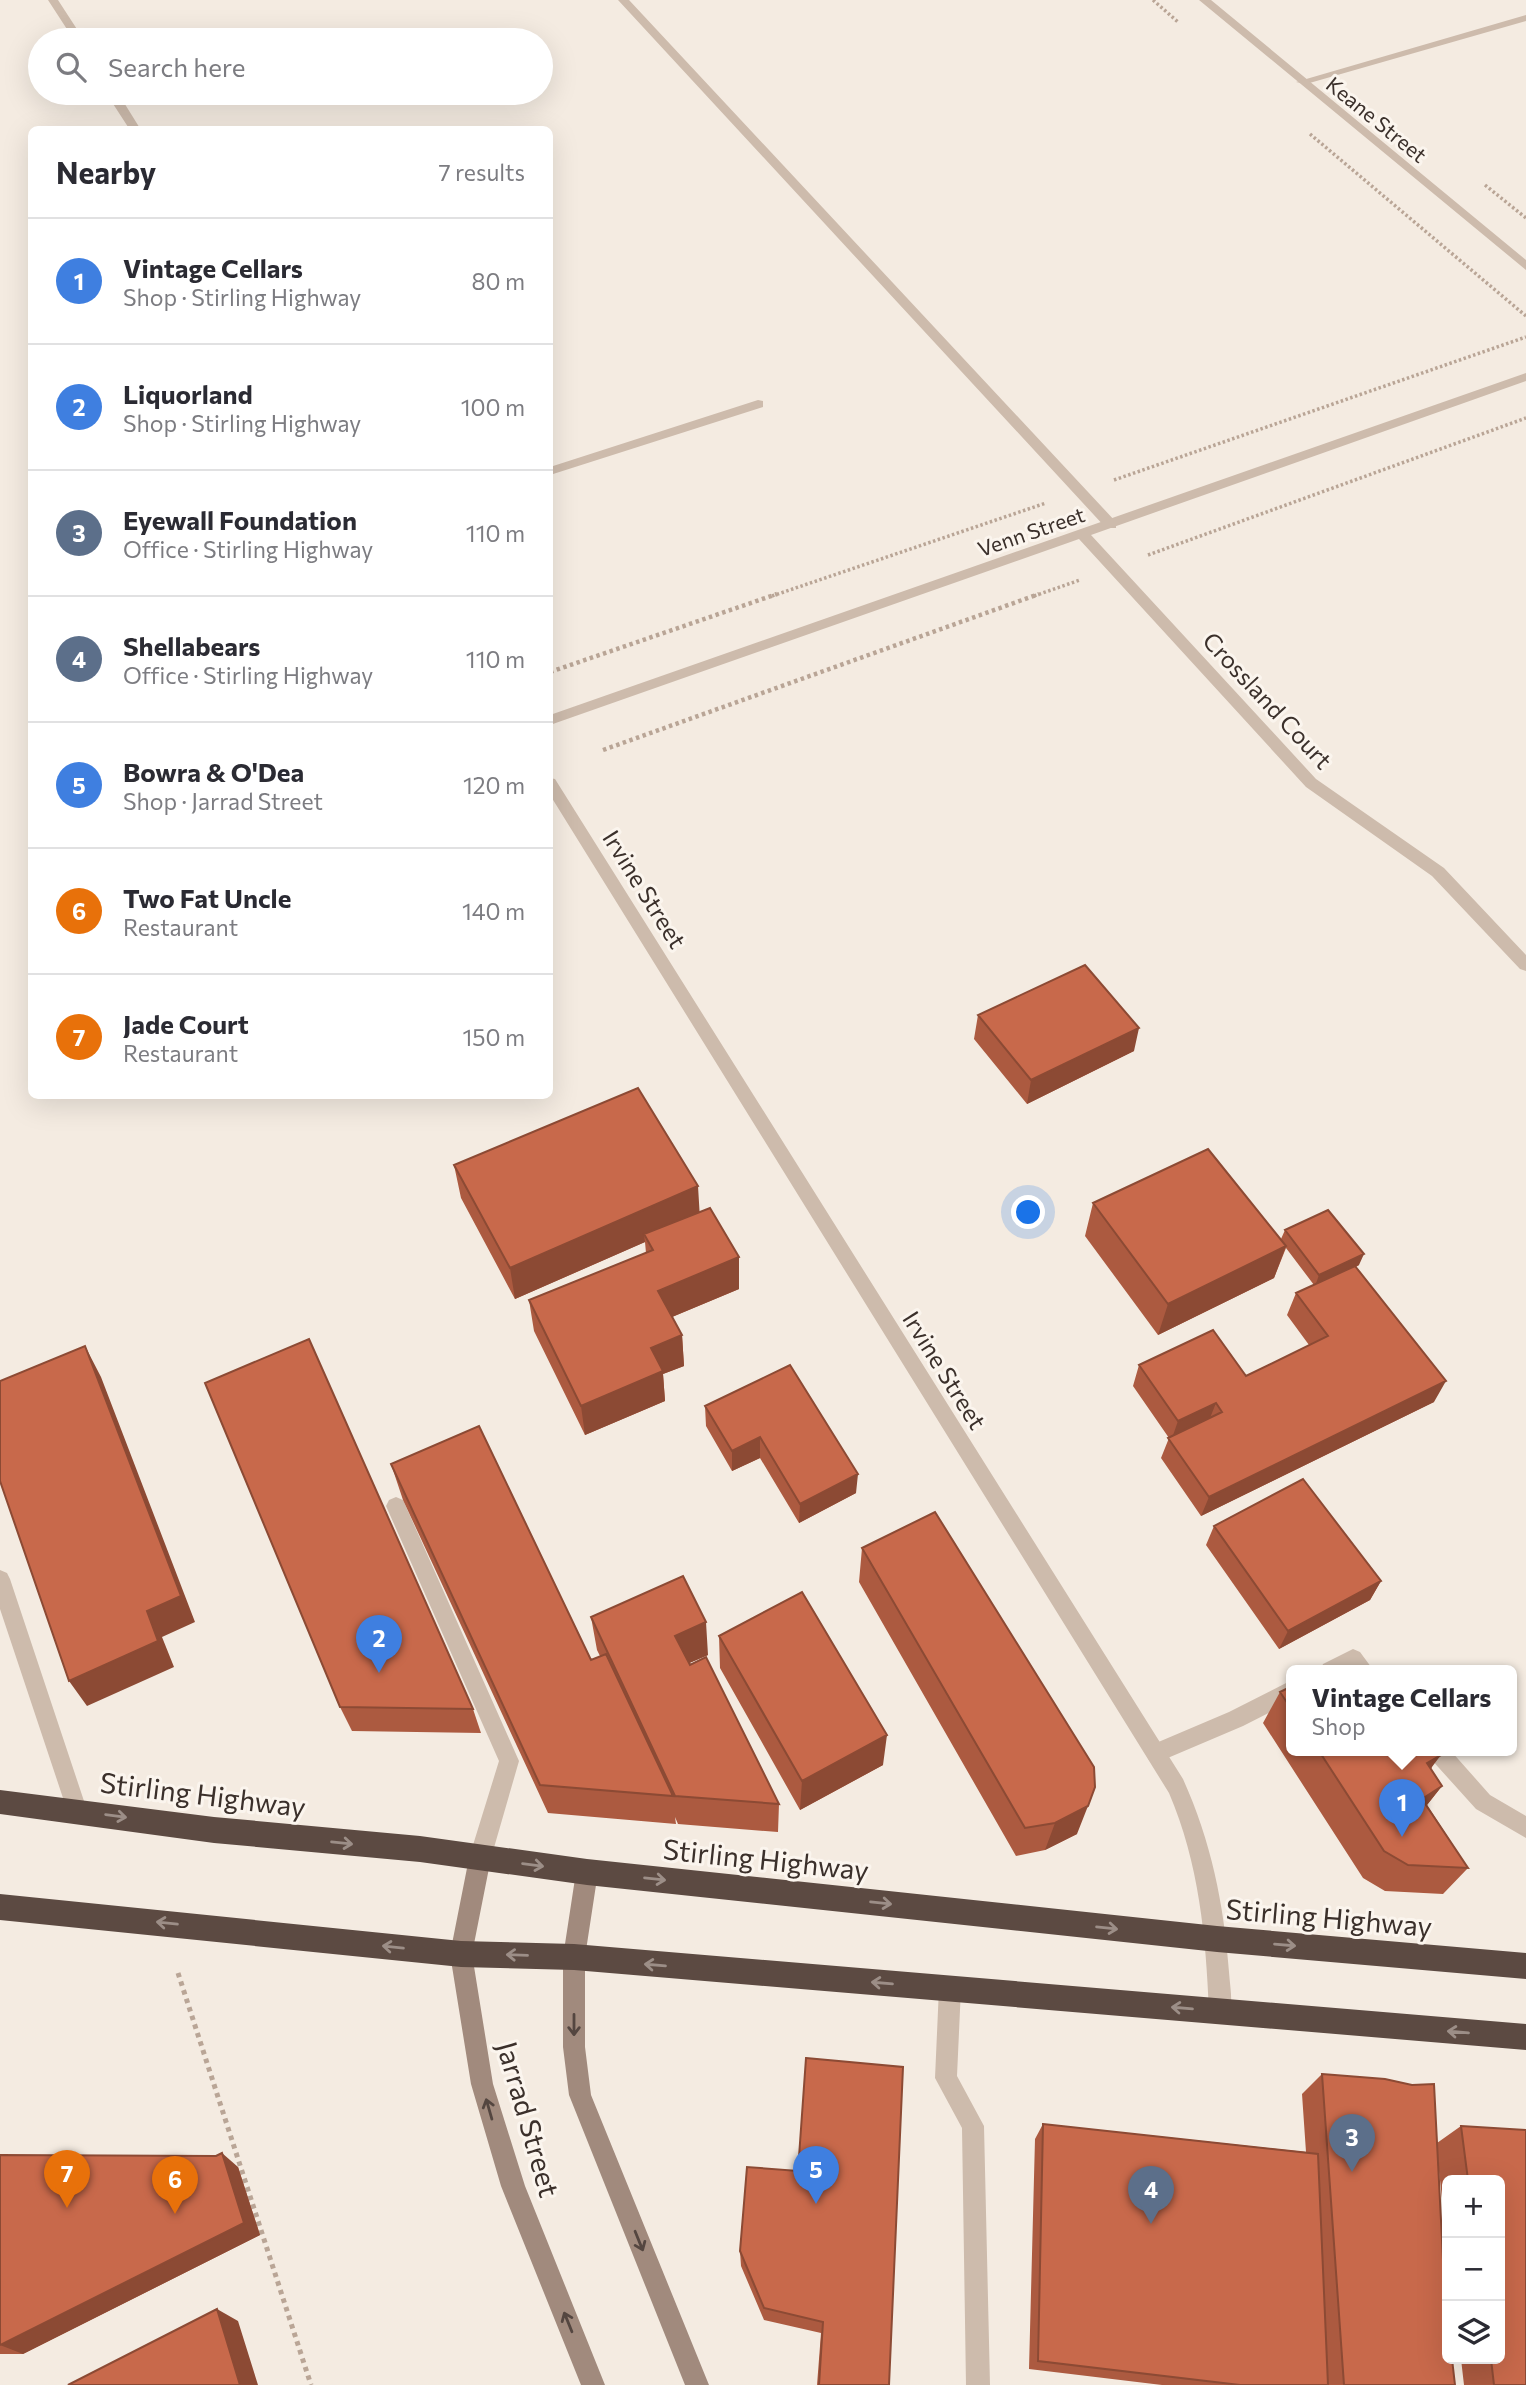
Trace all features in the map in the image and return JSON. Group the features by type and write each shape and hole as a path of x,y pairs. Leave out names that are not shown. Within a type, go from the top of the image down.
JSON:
{"highway":[{"name":"Stirling Highway","path":"0,1802 214,1830 420,1849 587,1872 1217,1939 1526,1966"},
{"path":"0,1907 461,1954 574,1957 1526,2038"}],"street":[{"path":"53,0 71,28"},
{"path":"623,0 1111,525"},
{"name":"Keane Street","path":"1204,0 1526,266"},
{"path":"1302,82 1526,18"},
{"path":"120,105 134,126"},
{"name":"Venn Street","path":"553,719 1083,535 1526,377"},
{"path":"553,470 758,404"},
{"name":"Crossland Court","path":"1083,535 1311,783 1438,872 1526,965"},
{"name":"Irvine Street","path":"553,788 1177,1786 1193,1825 1217,1939 1220,2011"},
{"path":"396,1506 509,1761 480,1858"},
{"path":"0,1579 77,1810"},
{"path":"1342,1665 1353,1659 1358,1665"},
{"path":"1156,1753 1236,1719 1286,1693"},
{"path":"1442,1756 1483,1802 1526,1828"},
{"name":"Jarrad Street","path":"480,1858 461,1954 482,2084 499,2144 593,2385"},
{"path":"587,1872 574,1957 574,2048 580,2095 697,2385"},
{"path":"950,1988 946,2078 973,2126 978,2385"}],"path":[{"path":"1153,0 1184,26"},
{"path":"1308,131 1526,316"},
{"path":"553,671 1526,337"},
{"path":"1137,559 1526,418"},
{"path":"603,750 1084,578"},
{"path":"178,1973 311,2385"}],"building":[{"path":"1085,965 1139,1028 1031,1080 978,1015"},
{"path":"638,1088 698,1186 510,1268 454,1165"},
{"path":"1208,1149 1286,1246 1168,1304 1093,1203"},
{"path":"710,1208 739,1257 658,1291 682,1335 651,1348 663,1371 581,1406 529,1300 653,1250 644,1234"},
{"path":"1328,1210 1364,1254 1319,1275 1285,1230"},
{"path":"1355,1266 1446,1381 1209,1497 1168,1438 1222,1412 1216,1403 1178,1421 1139,1365 1213,1330 1246,1376 1328,1336 1296,1293"},
{"path":"309,1339 473,1709 340,1707 205,1383"},
{"path":"85,1346 181,1596 147,1611 158,1641 69,1681 0,1481 0,1381"},
{"path":"790,1365 858,1474 800,1504 760,1437 732,1451 705,1406"},
{"path":"479,1426 591,1660 606,1654 673,1796 540,1785 391,1464"},
{"path":"1303,1479 1381,1581 1288,1631 1214,1526"},
{"path":"935,1512 1094,1767 1095,1787 1088,1806 1055,1823 1025,1828 862,1548"},
{"path":"683,1576 706,1622 675,1636 690,1665 706,1657 779,1804 675,1796 591,1617"},
{"path":"802,1592 887,1735 802,1781 719,1636"},
{"path":"1286,1689 1286,1701 1280,1692"},
{"path":"1322,1756 1439,1756 1427,1763 1442,1786 1422,1799 1468,1868 1408,1865 1384,1851"},
{"path":"806,2058 903,2067 889,2385 819,2385 823,2322 764,2308 740,2251 747,2167 798,2171"},
{"path":"1322,2074 1385,2079 1412,2085 1434,2084 1442,2240 1442,2364 1453,2364 1455,2385 1344,2385"},
{"path":"1043,2124 1318,2154 1328,2385 1240,2385 1038,2361"},
{"path":"1461,2126 1526,2130 1526,2385 1494,2385 1492,2364 1505,2364 1505,2175 1467,2175"},
{"path":"222,2153 244,2223 0,2345 0,2155 216,2156"},
{"path":"217,2309 240,2385 68,2385"}],"place":[{"name":"Liquorland","path":"379,1673"},
{"name":"Vintage Cellars","path":"1402,1837"},
{"name":"Eyewall Foundation","path":"1352,2172"},
{"name":"Bowra & O'Dea","path":"816,2204"},
{"name":"Jade Court","path":"67,2208"},
{"name":"Two Fat Uncle","path":"175,2214"},
{"name":"Shellabears","path":"1151,2224"}]}
